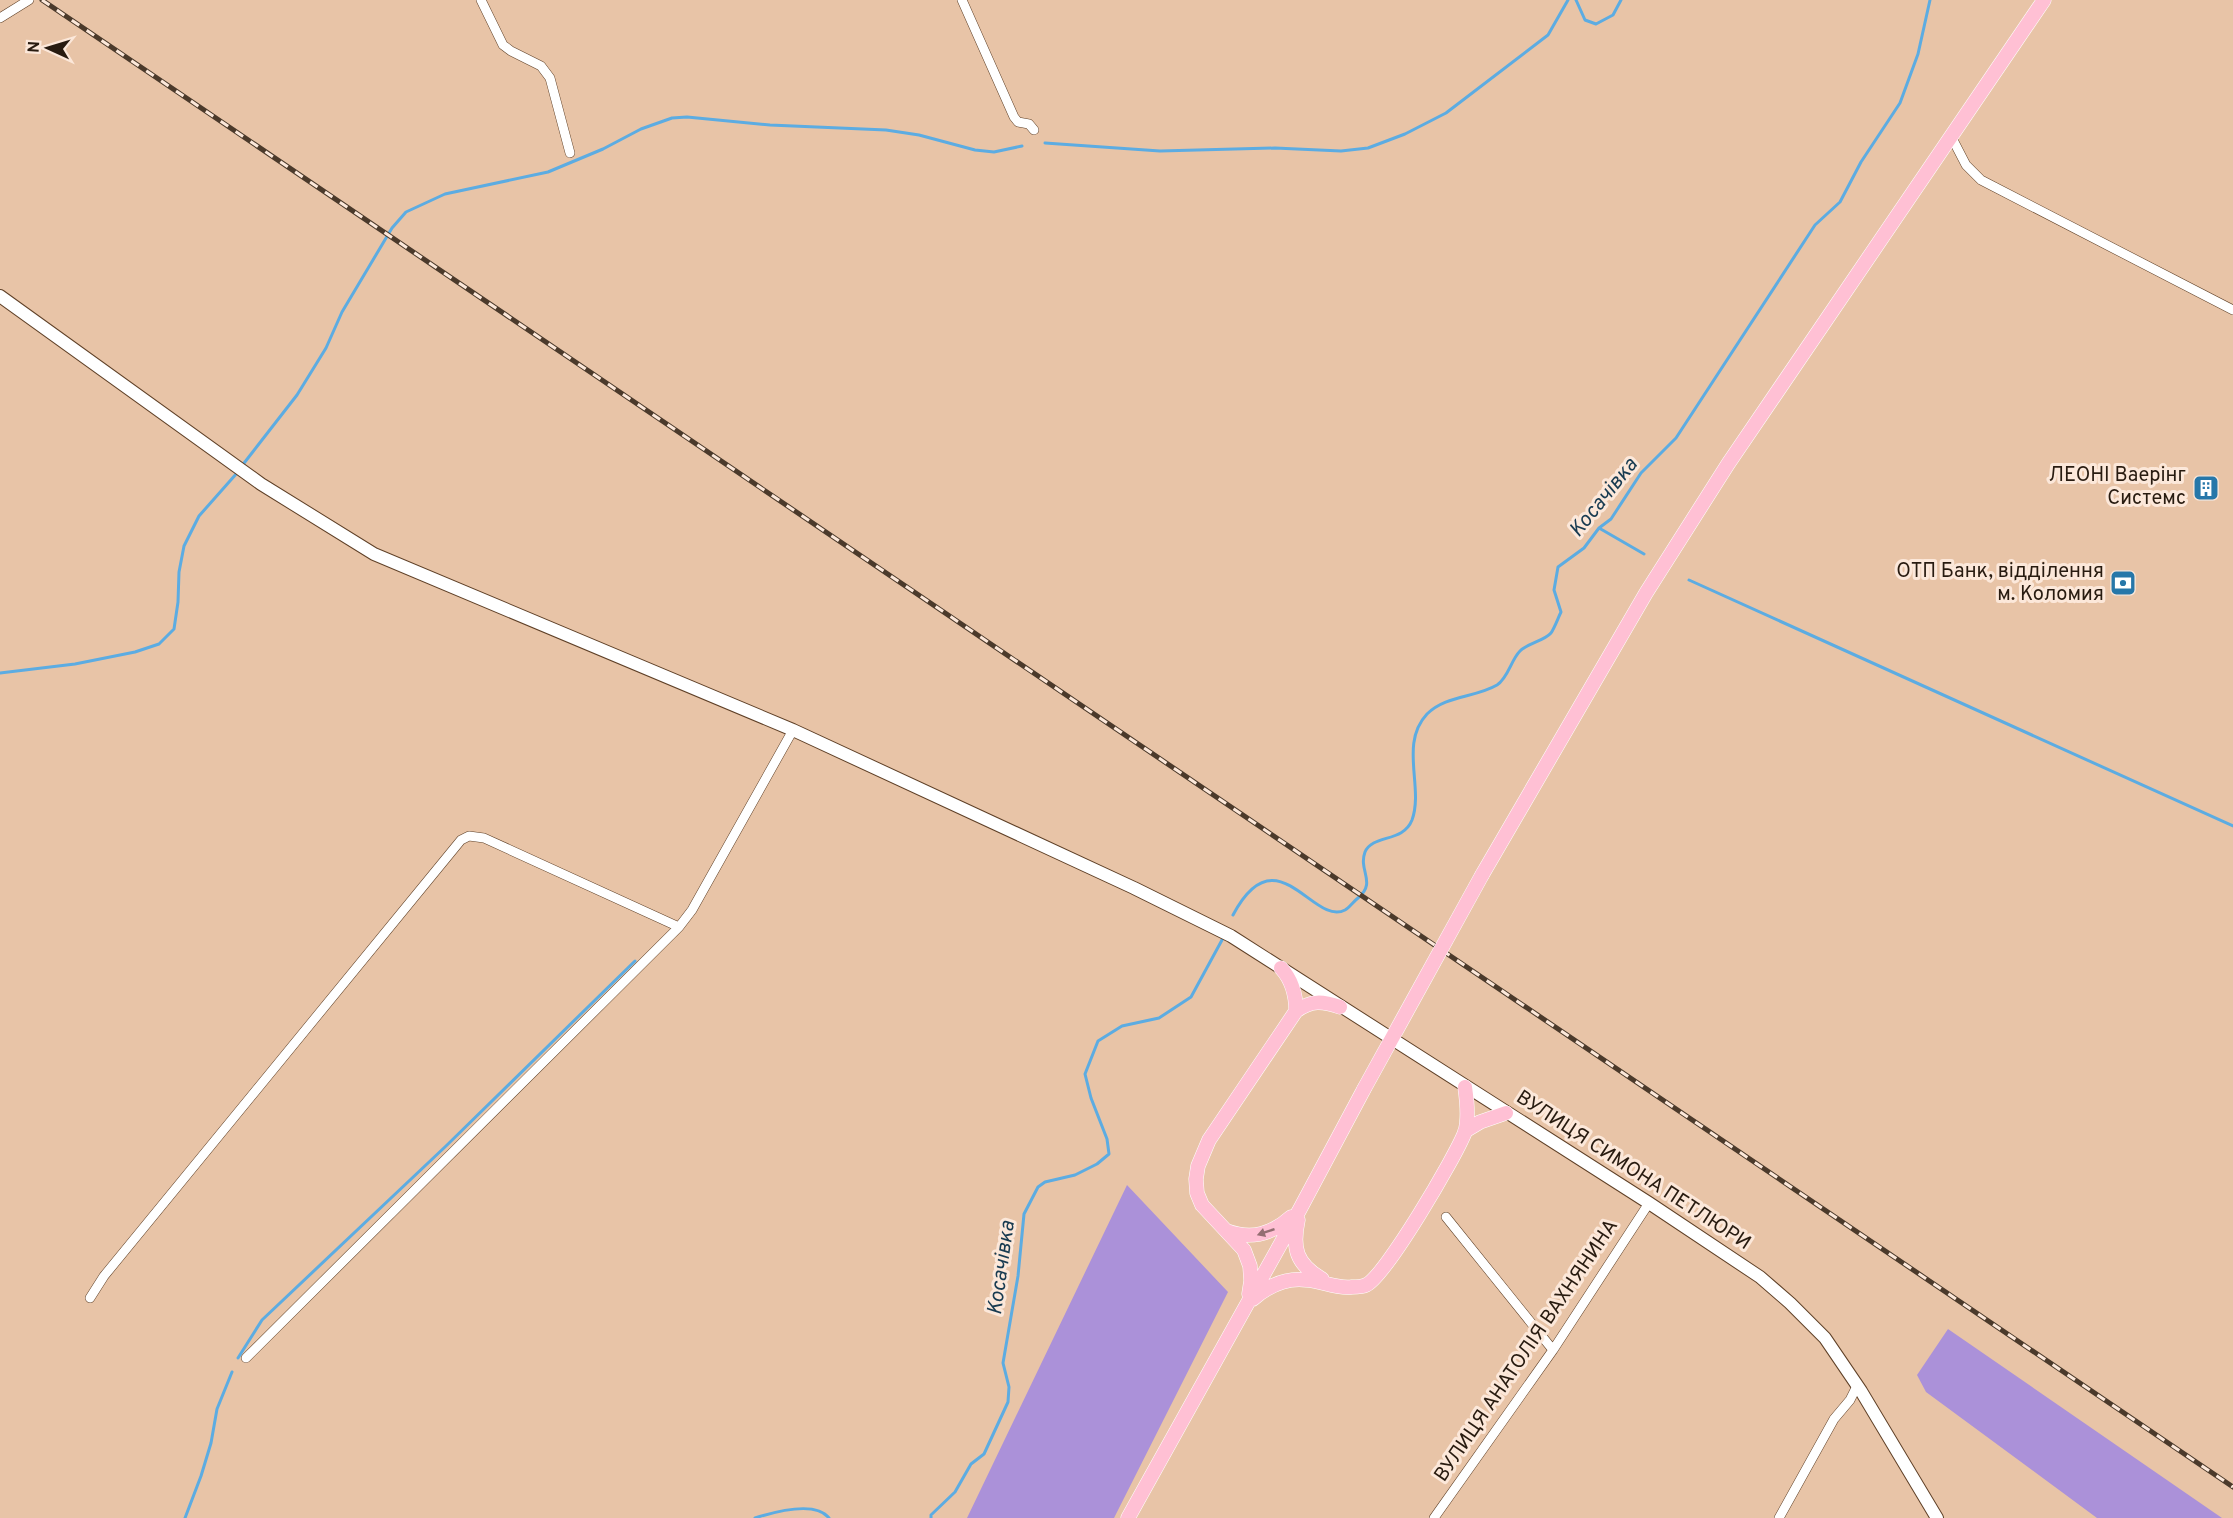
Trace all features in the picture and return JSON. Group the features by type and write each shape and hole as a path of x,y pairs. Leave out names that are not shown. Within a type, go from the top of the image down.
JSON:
{"main road":[{"path":"1128,1518 1482,875 1646,593 1702,504 2044,0"},
{"path":"1281,968 1292,985 1296,998 1296,1011"},
{"path":"1247,1305 1251,1281 1250,1266 1244,1250 1202,1205 1197,1193 1196,1179 1201,1155 1296,1011 1307,1003 1316,1001 1340,1006"},
{"path":"1247,1305 1262,1291 1276,1283 1290,1280 1306,1280 1343,1288 1365,1286 1377,1278 1393,1257 1465,1131 1467,1100 1465,1087"},
{"path":"1465,1131 1480,1122 1506,1113"},
{"path":"1225,1231 1254,1236 1268,1232 1280,1227 1300,1209"},
{"path":"1300,1209 1295,1233 1299,1258 1306,1270 1343,1288"}],"street":[{"path":"0,18 30,0"},
{"path":"481,0 503,45 541,66 550,78 570,153"},
{"path":"962,0 1014,117 1018,122 1029,124 1034,130"},
{"path":"1952,138 1966,165 1981,180 2233,310"},
{"name":"ВУЛИЦЯ СИМОНА ПЕТЛЮРИ","path":"0,296 235,465 374,554 793,730 1134,888 1231,936 1649,1203 1750,1270 1791,1303 1825,1338 1857,1386 1937,1518"},
{"path":"246,1358 679,927 692,910 793,730"},
{"path":"90,1298 104,1276 154,1214 461,840 470,836 484,838 679,927"},
{"name":"ВУЛИЦЯ АНАТОЛІЯ ВАХНЯНИНА","path":"1434,1518 1553,1350 1649,1203"},
{"path":"1446,1217 1553,1350"},
{"path":"1779,1518 1834,1419 1850,1400 1857,1386"}],"shaded area":[{"path":"1127,1185 1228,1292 1114,1518 967,1518"},
{"path":"1948,1329 2222,1518 2097,1518 1926,1392 1917,1375"}],"waterway":[{"path":"1045,143 1160,151 1275,148 1341,151 1368,148 1405,134 1446,113 1548,35 1568,0"},
{"path":"1576,0 1585,20 1596,24 1613,15 1621,0"},
{"name":"Косачівка","path":"1233,915 1249,892 1265,882 1279,881 1333,912 1345,910 1363,892 1367,881 1363,859 1369,846 1402,832 1412,820 1415,807 1413,752 1419,726 1427,714 1443,703 1497,685 1504,678 1520,651 1551,633 1561,612 1554,590 1558,567 1584,548 1599,528 1611,519 1641,473 1676,438 1815,225 1840,202 1861,162 1900,103 1918,54 1930,0"},
{"path":"241,467 297,395 326,348 342,312 392,228 406,212 445,194 548,172 603,149 641,129 672,118 687,117 770,125 886,130 919,135 975,150 994,152 1022,146"},
{"path":"0,673 75,664 135,652 159,644 174,629 179,572 184,546 199,516 237,473"},
{"path":"1599,528 1644,554"},
{"path":"1689,580 2233,826"},
{"name":"Косачівка","path":"931,1518 931,1515 955,1492 971,1464 984,1454 1008,1402 1009,1387 1003,1363 1018,1276 1024,1214 1038,1187 1045,1182 1075,1175 1097,1164 1109,1154 1107,1139 1091,1098 1085,1074 1098,1041 1122,1026 1159,1018 1191,997 1222,940"},
{"path":"238,1358 262,1320 446,1146 635,961"},
{"path":"185,1518 211,1443 217,1409 232,1372"},
{"name":"Косачівка","path":"755,1518 794,1509 814,1510 829,1518"}],"railway":[{"path":"42,0 2233,1487"}],"place":[{"name":"ЛЕОНІ Ваерінг Системс","path":"2206,488"},
{"name":"ОТП Банк, відділення м. Коломия","path":"2123,583"}]}
